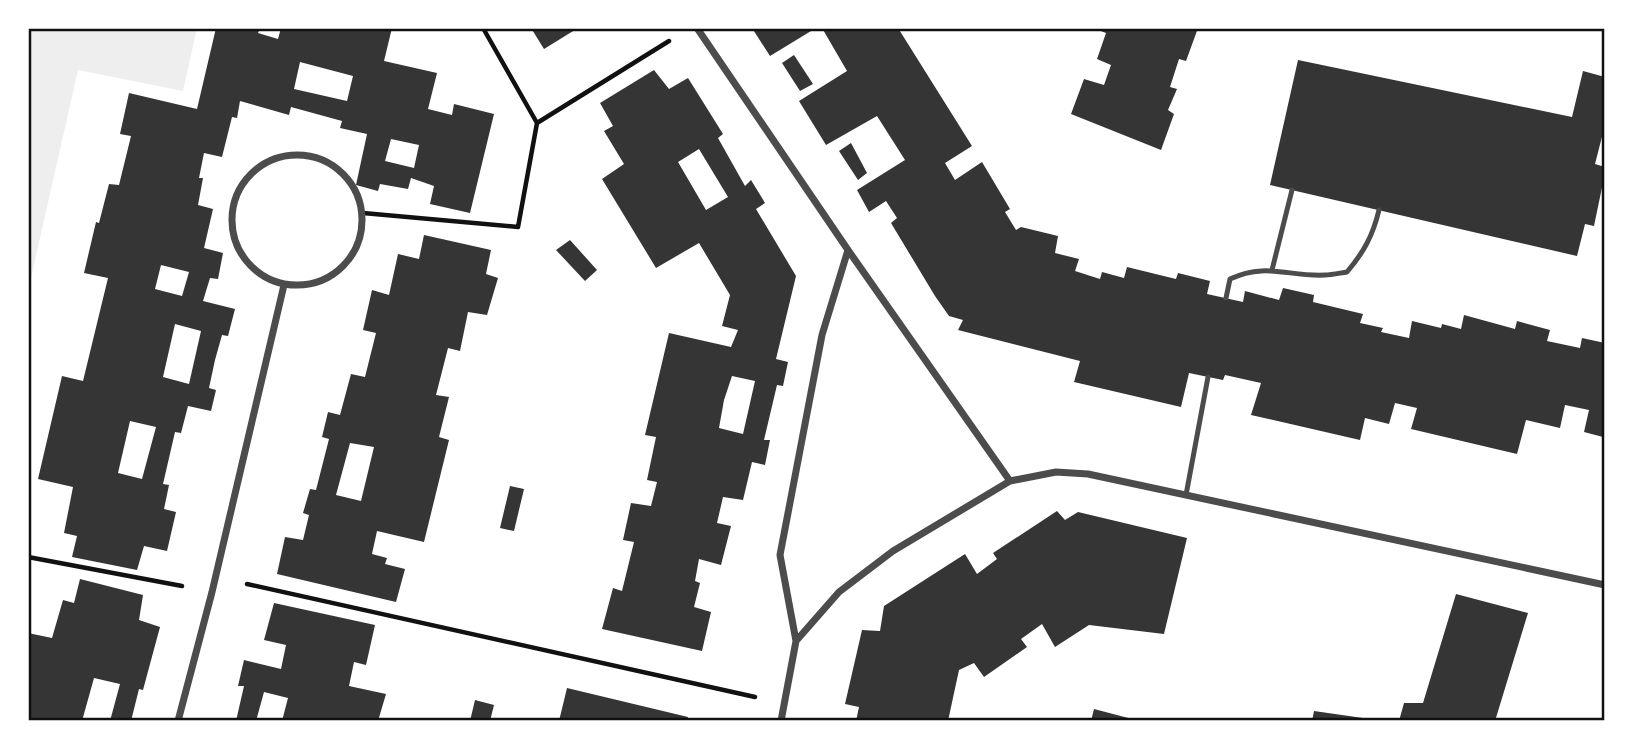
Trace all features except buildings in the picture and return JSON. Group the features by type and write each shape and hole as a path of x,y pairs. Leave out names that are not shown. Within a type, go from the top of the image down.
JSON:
{"street":[{"path":"697,28 1010,481"},
{"path":"304,155 325,161 343,173 356,192 363,213 362,234 355,253 342,268 325,280 305,285 285,285 263,278 247,262 235,244 231,222 234,200 245,181 261,165 282,157 304,155"},
{"path":"781,721 796,641 780,555 822,335 848,250"},
{"path":"178,721 216,577 285,285"},
{"path":"796,641 839,592 883,559 1010,481 1056,472 1088,474 1605,585"}],"lane":[{"path":"1272,270 1292,190"},
{"path":"1226,299 1230,279 1248,270 1324,276 1347,272 1363,254 1374,234 1380,210"},
{"path":"1186,495 1208,377"}],"path":[{"path":"363,213 518,228 537,123 483,28"},
{"path":"537,123 678,35"},
{"path":"28,556 212,592"},
{"path":"216,577 784,704"}],"shaded area":[{"path":"28,28 197,28 183,91 78,70 28,291"}]}
